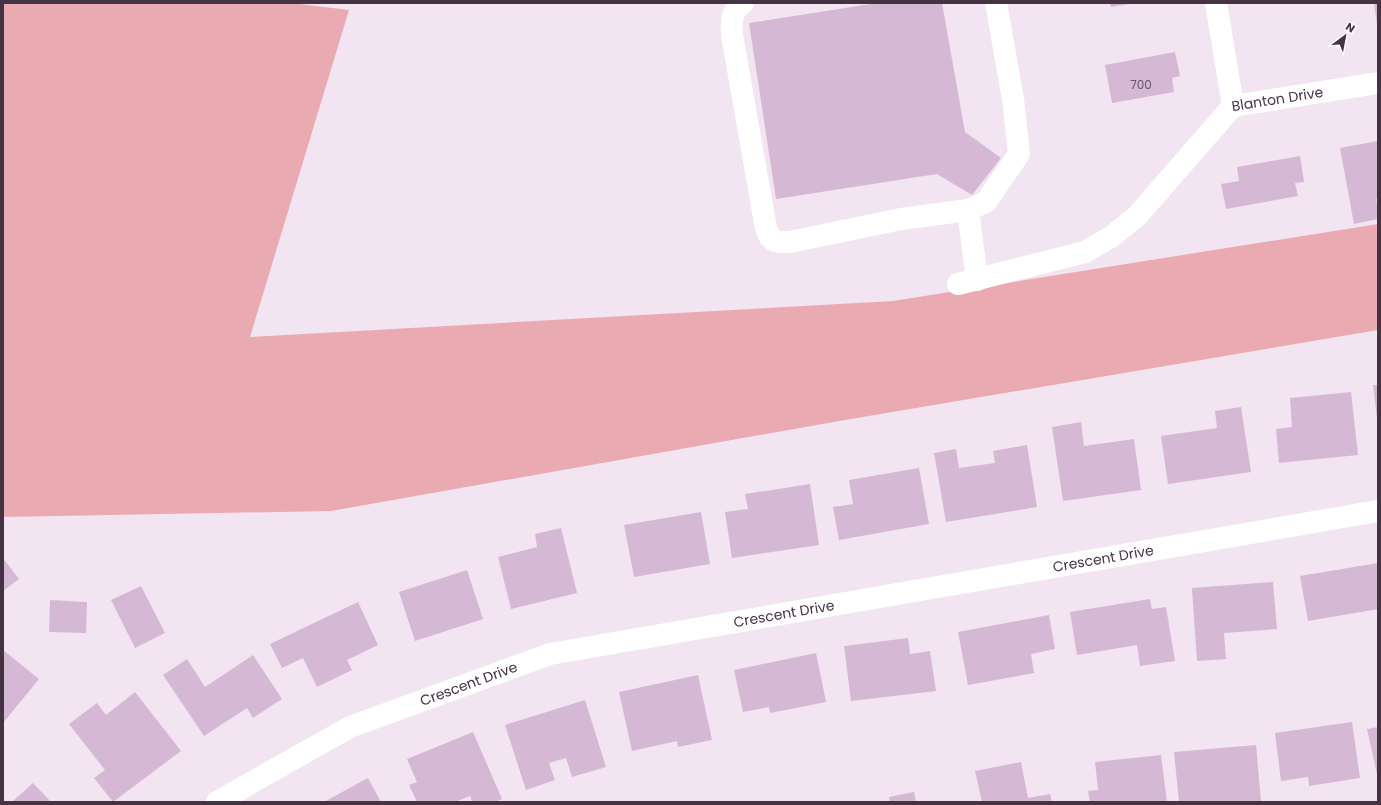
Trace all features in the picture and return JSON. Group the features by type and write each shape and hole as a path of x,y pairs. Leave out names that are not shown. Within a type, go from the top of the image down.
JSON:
{"street":[{"path":"743,3 735,9 732,18 732,35 764,223 767,234 772,240 779,242 790,242 901,219 968,210 986,202 1019,154 1013,99 996,3"},
{"name":"Blanton Drive","path":"1216,3 1233,106 1378,83"},
{"path":"968,210 967,282 1084,252 1111,237 1137,216 1233,106"},
{"name":"Crescent Drive","path":"217,802 350,728 550,654 1378,511"}],"shaded area":[{"path":"3,3 291,3 349,10 250,337 893,301 1378,224 1378,330 845,420 331,511 3,517"}],"building":[{"path":"877,3 942,3 965,132 1001,158 972,195 937,174 776,199 749,23"},
{"path":"1110,3 1129,3 1129,4 1111,7"},
{"path":"1374,3 1378,3 1378,25 1377,25"},
{"path":"1175,52 1180,76 1172,78 1174,92 1112,103 1105,65"},
{"path":"1378,141 1378,199 1376,199 1378,219 1354,224 1340,148"},
{"path":"1300,156 1304,182 1295,183 1298,196 1226,209 1221,184 1239,181 1237,167"},
{"path":"1373,385 1378,385 1378,419 1377,419"},
{"path":"1351,392 1358,455 1279,463 1276,429 1292,427 1290,398"},
{"path":"1241,407 1251,472 1168,484 1161,436 1217,428 1215,411"},
{"path":"1081,422 1084,446 1134,439 1141,490 1063,501 1052,427"},
{"path":"1027,445 1037,507 946,522 934,453 956,449 959,468 995,463 993,451"},
{"path":"919,468 929,524 839,540 833,507 853,504 849,480"},
{"path":"810,484 819,545 732,558 725,512 748,509 745,494"},
{"path":"701,512 710,564 634,577 624,525"},
{"path":"561,528 577,593 511,609 498,557 537,547 535,534"},
{"path":"3,558 19,579 3,591"},
{"path":"1378,563 1378,609 1308,621 1300,576"},
{"path":"467,570 483,619 415,641 399,592"},
{"path":"1273,582 1277,629 1224,633 1226,659 1197,661 1192,588"},
{"path":"141,586 165,633 135,648 111,600"},
{"path":"1150,599 1152,609 1166,607 1175,661 1140,666 1137,645 1077,655 1070,612"},
{"path":"50,600 87,602 86,633 49,632"},
{"path":"358,602 378,645 347,660 352,670 317,687 303,658 282,668 270,644"},
{"path":"1049,615 1055,649 1031,654 1034,673 968,685 958,632"},
{"path":"908,638 910,654 930,651 936,691 851,701 844,646"},
{"path":"3,650 39,679 3,723"},
{"path":"816,653 826,702 770,713 769,707 743,712 734,670"},
{"path":"253,655 282,699 253,718 247,708 204,736 163,675 187,659 205,687"},
{"path":"698,675 712,740 678,747 677,741 632,751 619,692"},
{"path":"135,692 181,751 113,802 94,778 105,770 69,724 97,703 106,715"},
{"path":"585,700 606,767 572,777 566,758 549,763 555,780 526,790 505,725"},
{"path":"1352,722 1360,778 1309,786 1308,777 1281,781 1275,733"},
{"path":"1378,727 1378,774 1377,774 1367,729"},
{"path":"473,732 502,799 495,802 472,802 470,796 455,802 417,802 409,785 417,782 407,759"},
{"path":"1256,745 1261,802 1179,802 1174,752"},
{"path":"1161,755 1167,802 1090,802 1088,791 1098,790 1095,762"},
{"path":"1021,762 1028,798 1050,794 1052,802 982,802 975,771"},
{"path":"368,778 381,802 324,802"},
{"path":"33,783 51,802 12,802"},
{"path":"914,792 916,802 890,802 889,797"}]}
